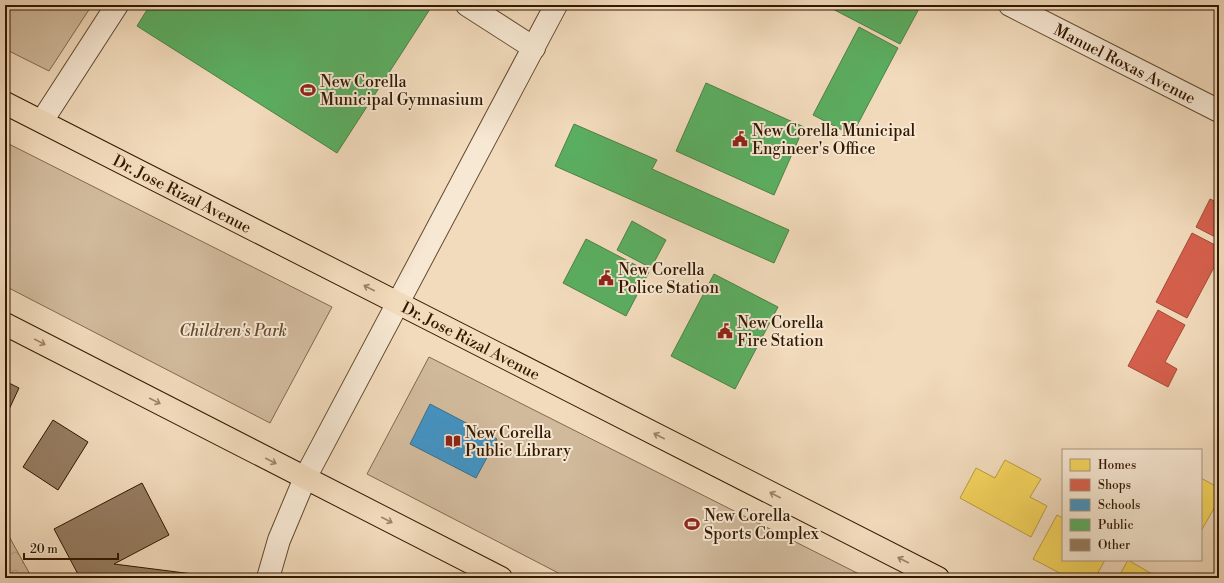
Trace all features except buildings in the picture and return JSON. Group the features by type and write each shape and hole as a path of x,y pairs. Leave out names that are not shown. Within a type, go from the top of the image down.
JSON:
{"main road":[{"name":"Dr. Jose Rizal Avenue","path":"5,102 938,578"},
{"path":"5,324 501,578"}],"street":[{"path":"42,121 117,5"},
{"path":"467,5 534,48"},
{"path":"268,578 280,540 305,478 397,302 556,5"},
{"name":"Manuel Roxas Avenue","path":"1010,5 1219,111"}],"green space":[{"path":"5,5 92,5 49,71 5,49"},
{"name":"Children's Park","path":"5,142 332,307 270,423 5,286"},
{"path":"429,357 867,578 568,578 367,474"},
{"path":"5,529 32,578 5,578"}],"place":[{"name":"New Corella Municipal Gymnasium","path":"308,90"},
{"name":"New Corella Municipal Engineer's Office","path":"740,139"},
{"name":"New Corella Police Station","path":"606,278"},
{"name":"New Corella Fire Station","path":"725,331"},
{"name":"New Corella Public Library","path":"453,441"},
{"name":"New Corella Sports Complex","path":"692,524"}]}
